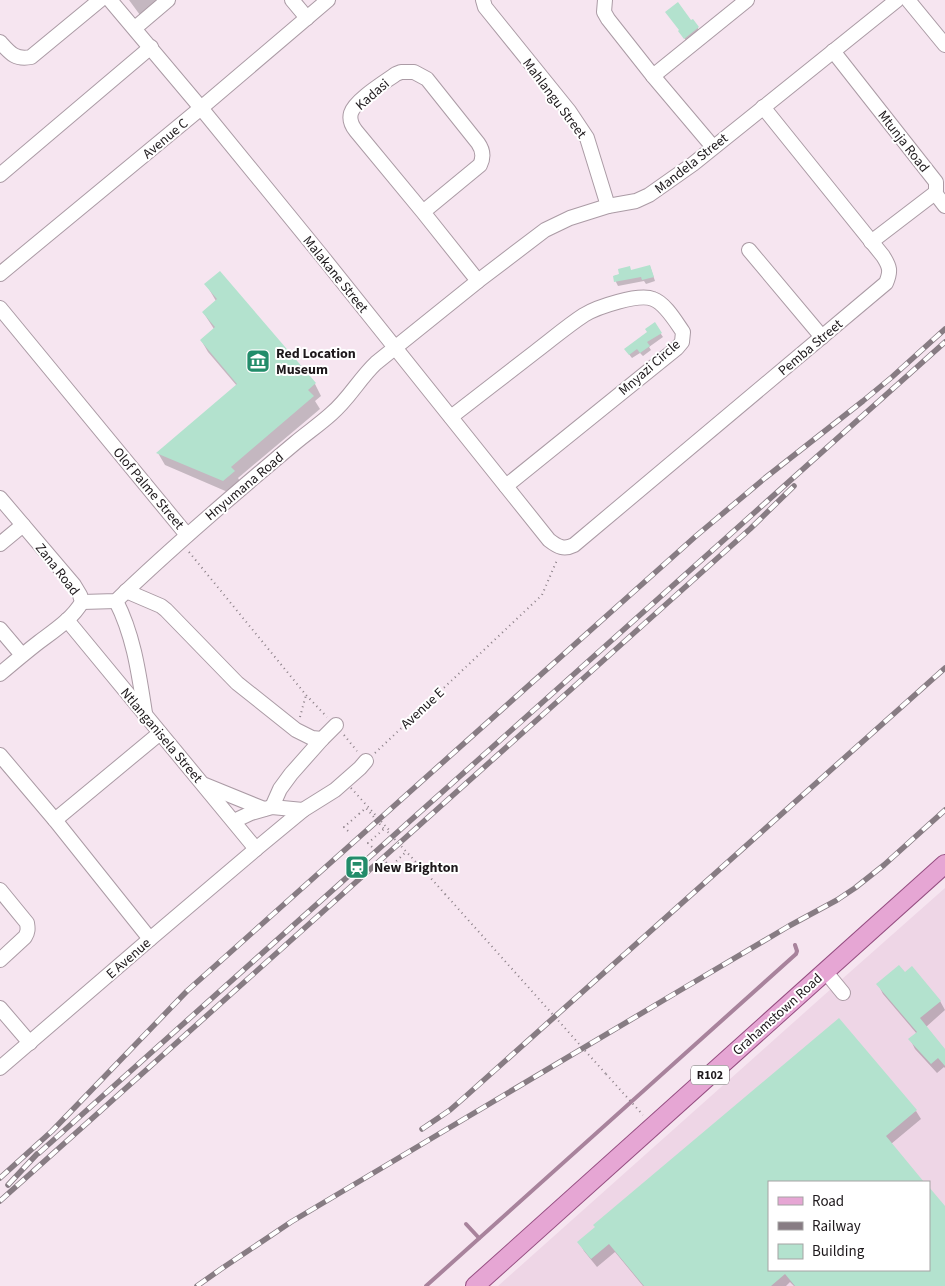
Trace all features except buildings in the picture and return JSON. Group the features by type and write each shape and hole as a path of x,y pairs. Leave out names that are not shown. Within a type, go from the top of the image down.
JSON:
{"main road":[{"name":"Grahamstown Road","path":"475,1286 945,864"}],"street":[{"path":"0,42 14,56 31,57 100,0"},
{"name":"Malakane Street","path":"110,0 201,108 549,540 559,547"},
{"path":"135,28 168,0"},
{"path":"292,0 307,18"},
{"name":"Avenue C","path":"0,274 328,0"},
{"name":"Mahlangu Street","path":"483,0 485,7 569,110 587,138 608,206"},
{"path":"605,0 604,12 608,19 713,147"},
{"path":"653,76 747,0"},
{"name":"Mandela Street","path":"396,348 545,230 570,218 608,206 636,201 649,195 693,164 897,0"},
{"path":"908,0 945,45"},
{"path":"0,175 151,48"},
{"name":"Mtunja Road","path":"833,51 936,182 935,193 945,206"},
{"name":"Kadasi","path":"423,212 480,165 483,152 478,143 427,79 414,72 401,72 356,104 351,113 351,122 356,131 478,282"},
{"name":"Pemba Street","path":"559,547 574,545 886,283 890,270 888,264 762,107"},
{"path":"871,242 935,193"},
{"path":"749,250 822,337"},
{"name":"Mnyazi Circle","path":"451,417 584,315 629,299 647,297 654,299 672,316 684,332 682,342 506,486"},
{"name":"Olof Palme Street","path":"0,308 187,535"},
{"name":"Hnyumana Road","path":"121,596 187,535 296,442 332,414 346,400 368,372 396,348"},
{"name":"Zana Road","path":"0,498 74,585 82,602 76,612 67,620 0,674"},
{"path":"0,544 23,525"},
{"path":"82,602 121,596 160,606 237,683 296,730 312,738 322,739"},
{"path":"121,596 122,612 133,645 138,668 145,715"},
{"name":"Ntlanganisela Street","path":"67,620 256,850"},
{"path":"0,629 6,644 22,655"},
{"path":"234,821 268,808 291,774 336,726"},
{"path":"55,820 160,733"},
{"path":"0,755 55,820 150,939"},
{"path":"256,850 304,810 335,790 366,761"},
{"path":"203,784 268,808 304,810"},
{"name":"E Avenue","path":"0,1068 256,850"},
{"path":"0,890 27,923 28,928 25,937 0,960"},
{"path":"825,971 843,993"},
{"path":"0,1008 30,1043"}],"path":[{"name":"Olof Palme Street","path":"187,535 184,546 306,695 366,761"},
{"name":"Avenue E","path":"366,761 542,595 557,560 559,547"},
{"path":"296,730 306,695"},
{"path":"351,788 389,830 387,831 634,1105"},
{"path":"348,831 344,827 366,808 384,829 368,843 372,847"},
{"path":"386,862 390,866 407,851"}],"shaded area":[{"path":"945,888 945,1286 498,1286 841,980"}],"waterway":[{"path":"426,1286 796,954 795,945"},
{"path":"466,1224 479,1238"}],"railway":[{"path":"0,1178 52,1131 187,991 696,536 765,478 892,377 945,329"},
{"path":"39,1153 945,342"},
{"path":"0,1201 750,529 794,486"},
{"path":"422,1129 450,1110 466,1096 945,668"},
{"path":"197,1286 291,1222 789,926 837,900 884,865 945,810"},
{"path":"8,1185 37,1154"}],"place":[{"name":"Red Location Museum","path":"258,361"},
{"name":"New Brighton","path":"357,867"}]}
